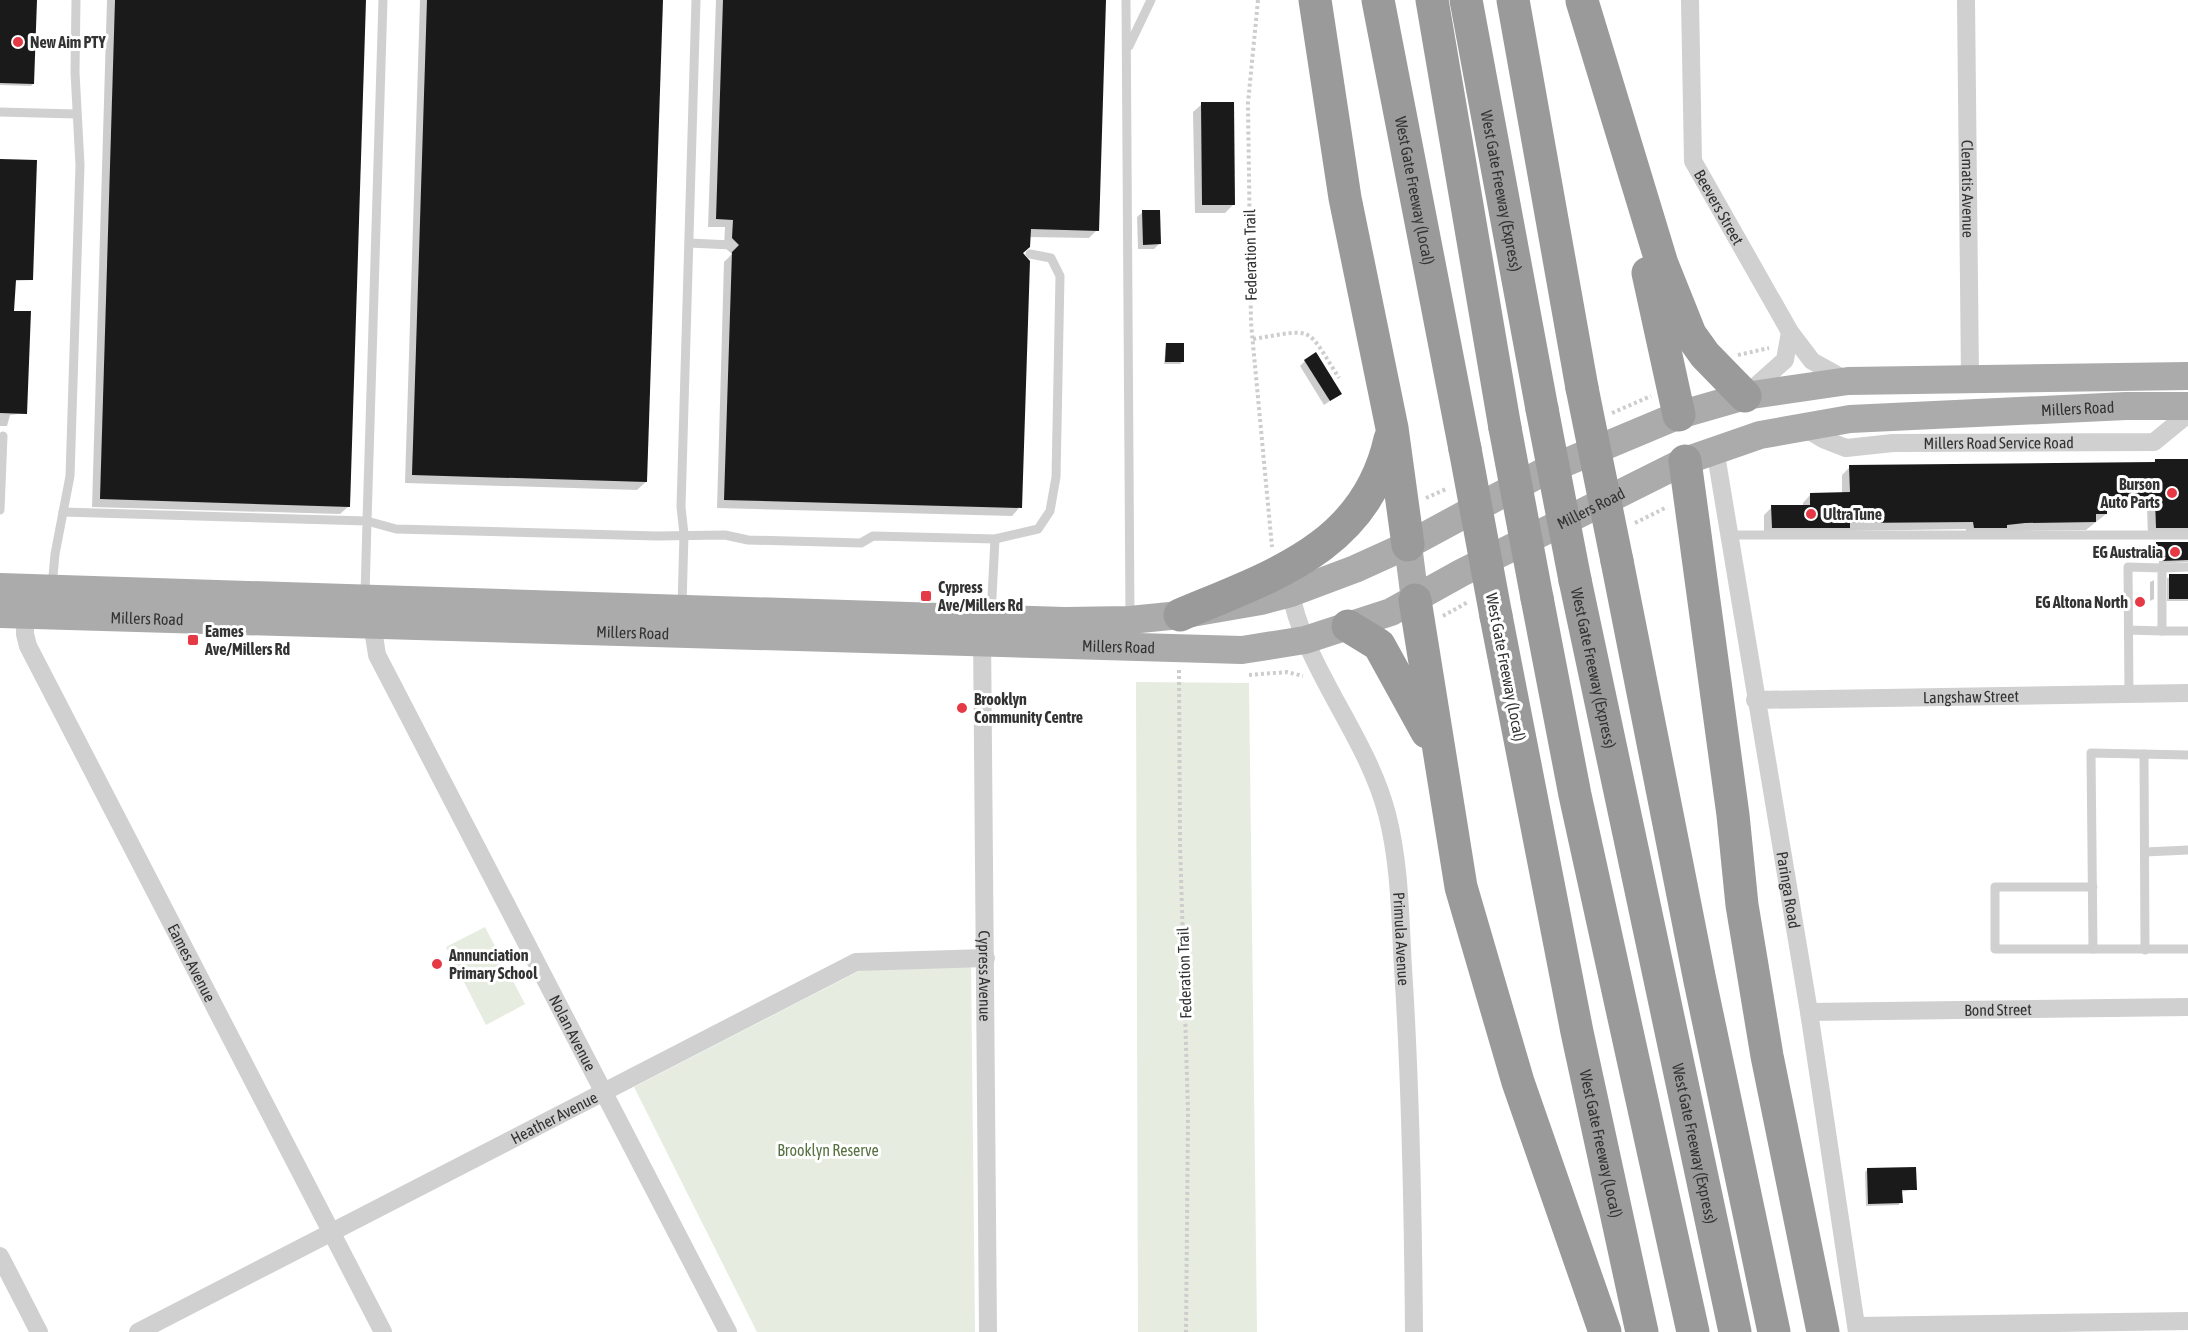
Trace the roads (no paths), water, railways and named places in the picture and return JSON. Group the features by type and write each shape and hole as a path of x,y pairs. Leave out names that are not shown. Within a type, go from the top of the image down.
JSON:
{"highway":[{"path":"1315,0 1345,198 1392,428 1408,545"},
{"name":"West Gate Freeway (Local)","path":"1378,0 1577,1032 1642,1332"},
{"name":"West Gate Freeway (Express)","path":"1432,0 1505,428 1575,795 1693,1332"},
{"name":"West Gate Freeway (Express)","path":"1466,0 1575,580 1735,1332"},
{"path":"1513,0 1582,388 1700,981 1774,1332"},
{"path":"1582,1 1662,264 1690,334 1705,355 1745,396"},
{"path":"1582,1 1679,415"},
{"path":"1180,615 1289,581 1360,507 1384,466 1392,428"},
{"path":"1685,461 1733,814 1742,905 1767,1056 1823,1332"},
{"path":"1415,600 1461,887 1518,1082 1605,1332"},
{"path":"1348,626 1379,645 1439,754"}],"main road":[{"name":"Millers Road","path":"1289,581 1355,569 1408,545 1543,472 1679,415 1745,396 1848,381 2188,376"},
{"name":"Millers Road","path":"20,598 369,608 681,609 985,627 1179,649 1242,650 1305,640 1391,612 1461,573 1685,461 1760,435 1850,419 1954,413 2188,406"},
{"path":"1679,415 1685,461"},
{"path":"1408,545 1415,600"},
{"name":"Millers Road","path":"20,598 985,627 1130,620 1180,615"}],"street":[{"name":"Beevers Street","path":"1690,0 1693,161 1790,332 1812,361 1848,381"},
{"name":"Clematis Avenue","path":"1966,0 1970,378"},
{"path":"1745,396 1785,360 1790,332"},
{"name":"Millers Road Service Road","path":"1803,427 1822,439 1846,447 1893,443 2154,442 2188,414"},
{"name":"Paringa Road","path":"1715,449 1755,700 1809,1012 1857,1329"},
{"name":"Primula Avenue","path":"1289,581 1305,640 1370,764 1388,814 1397,872 1411,1090 1414,1332"},
{"name":"Eames Avenue","path":"20,598 28,646 383,1332"},
{"name":"Nolan Avenue","path":"369,608 377,655 728,1332"},
{"name":"Cypress Avenue","path":"985,627 988,1332"},
{"name":"Langshaw Street","path":"1755,700 2188,693"},
{"name":"Heather Avenue","path":"138,1332 856,962 986,958"},
{"name":"Bond Street","path":"1809,1012 2188,1007"},
{"path":"0,1256 39,1332"},
{"path":"1857,1329 2188,1321"}],"lane":[{"path":"20,598 55,555 70,476 80,165 76,114 76,0"},
{"path":"369,608 367,521 382,0"},
{"path":"681,609 684,534 681,507 696,0"},
{"path":"1126,0 1130,620"},
{"path":"1127,50 1151,0"},
{"path":"0,112 76,114"},
{"path":"689,243 732,245"},
{"path":"63,512 367,521 396,529 657,536 725,535 748,540 861,543 873,536 995,539 1038,529 1050,511 1055,495 1060,276 1051,258 1030,254"},
{"path":"0,510 3,436"},
{"path":"1728,535 2188,535"},
{"path":"985,627 995,539"},
{"path":"2129,694 2128,567 2188,567"},
{"path":"2162,567 2162,631"},
{"path":"2129,630 2188,631"},
{"path":"2093,950 2091,753 2188,755"},
{"path":"2144,754 2145,950"},
{"path":"2145,852 2188,850"},
{"path":"2093,887 1995,887 1995,949 2188,949"}],"place":[{"name":"New Aim PTY","path":"18,42"},
{"name":"Burson Auto Parts","path":"2172,493"},
{"name":"UltraTune","path":"1811,514"},
{"name":"EG Australia","path":"2175,552"},
{"name":"Cypress Ave/Millers Rd","path":"926,596"},
{"name":"EG Altona North","path":"2140,602"},
{"name":"Eames Ave/Millers Rd","path":"193,640"},
{"name":"Brooklyn Community Centre","path":"962,708"},
{"name":"Annunciation Primary School","path":"437,964"}],"park label":[{"name":"Brooklyn Reserve","path":"828,1150"}]}
